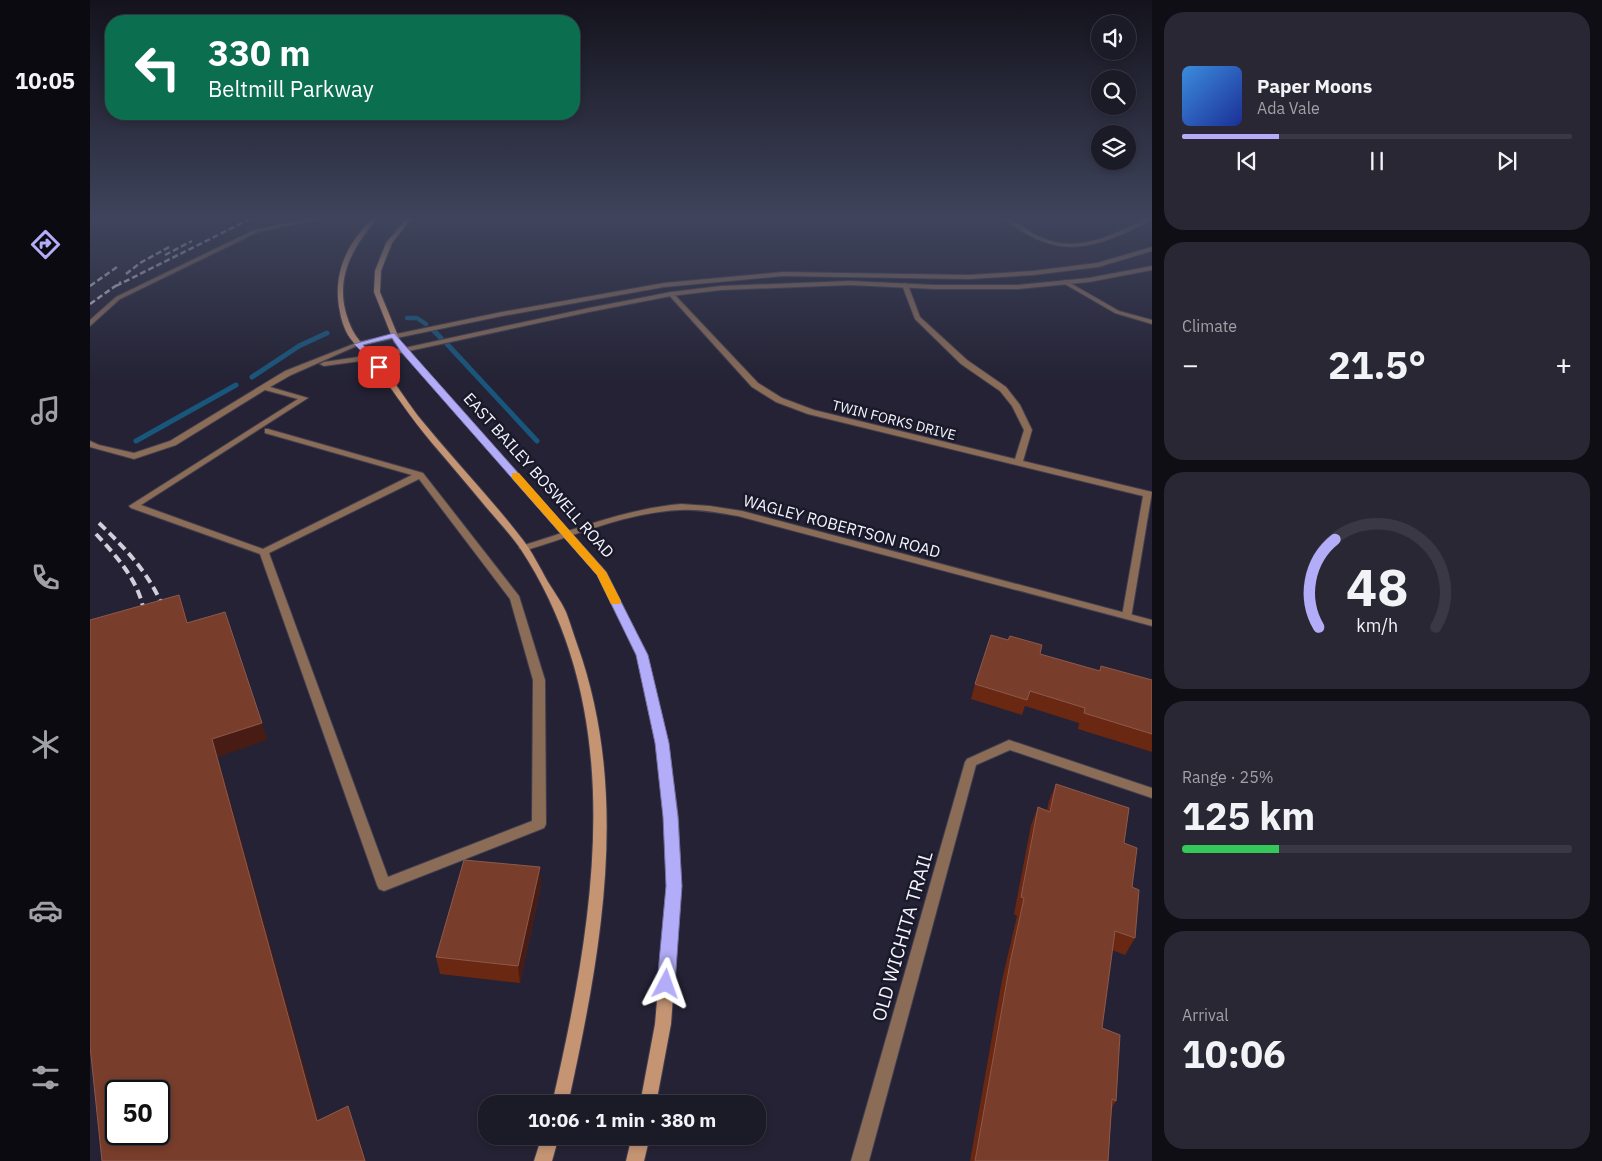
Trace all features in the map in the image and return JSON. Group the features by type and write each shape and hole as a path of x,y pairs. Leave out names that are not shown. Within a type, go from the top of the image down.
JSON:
{"main road":[{"path":"342,273 339,285 344,320 358,344 372,357 398,394 524,548 554,600 578,663 595,738 601,836 591,956 578,1028 562,1095"},
{"name":"EAST BAILEY BOSWELL ROAD","path":"378,273 377,292 394,335 404,350 602,574 642,655 662,743 671,817 674,886 663,1024 650,1095"},
{"path":"543,1161 548,1145"},
{"path":"635,1161 639,1145"}],"street":[{"path":"90,324 118,298 169,273"},
{"path":"90,443 96,447 134,456 173,443 288,373 358,344 394,335 664,285 784,274 969,277 1019,273"},
{"path":"1051,273 1117,312 1152,322"},
{"path":"266,388 295,374 331,361 372,357 671,294 768,285 850,283 905,286 1018,286 1065,282 1120,273"},
{"path":"902,275 917,318 964,362 1003,389 1016,405 1028,430 1018,463"},
{"name":"TWIN FORKS DRIVE","path":"664,285 755,385 779,400 811,412 1150,495"},
{"path":"266,388 304,398 134,506 264,552 420,475"},
{"path":"264,552 384,886 539,824 539,680 515,598 420,475 268,431"},
{"path":"1127,616 1150,495"},
{"name":"WAGLEY ROBERTSON ROAD","path":"524,548 640,513 681,507 712,509 739,514 1152,623"},
{"name":"OLD WICHITA TRAIL","path":"860,1161 971,762 1009,745 1152,793"}],"building":[{"path":"179,595 187,623 225,612 262,723 212,739 317,1121 348,1106 365,1161 102,1161 90,1046 90,620"},
{"path":"991,635 1008,640 1010,636 1042,645 1040,654 1100,671 1101,666 1152,680 1152,734 1084,713 1085,708 1030,691 1027,700 975,684"},
{"path":"1056,784 1129,808 1124,843 1137,848 1132,887 1139,890 1135,938 1115,931 1102,1028 1120,1035 1116,1101 1112,1099 1108,1161 975,1161 1010,963 1024,898 1021,897 1038,807 1050,812"},
{"path":"464,860 540,867 518,966 436,957"}],"waterway":[{"path":"407,318 417,318 426,324"},
{"path":"433,330 441,338"},
{"path":"252,377 299,346 327,333"},
{"path":"447,344 537,441"},
{"path":"136,441 236,385"}],"railway":[{"path":"90,286 108,273"},
{"path":"116,286 142,273"},
{"path":"90,304 121,282"},
{"path":"99,523 137,564 153,586 165,612"},
{"path":"96,534 128,572 139,594 145,618"}],"slow traffic":[{"path":"515,476 602,574 616,601"}],"route":[{"path":"379,367 372,357 358,344 394,335 396,342 602,574 642,655 662,743 671,817 674,886 666,984"}]}
